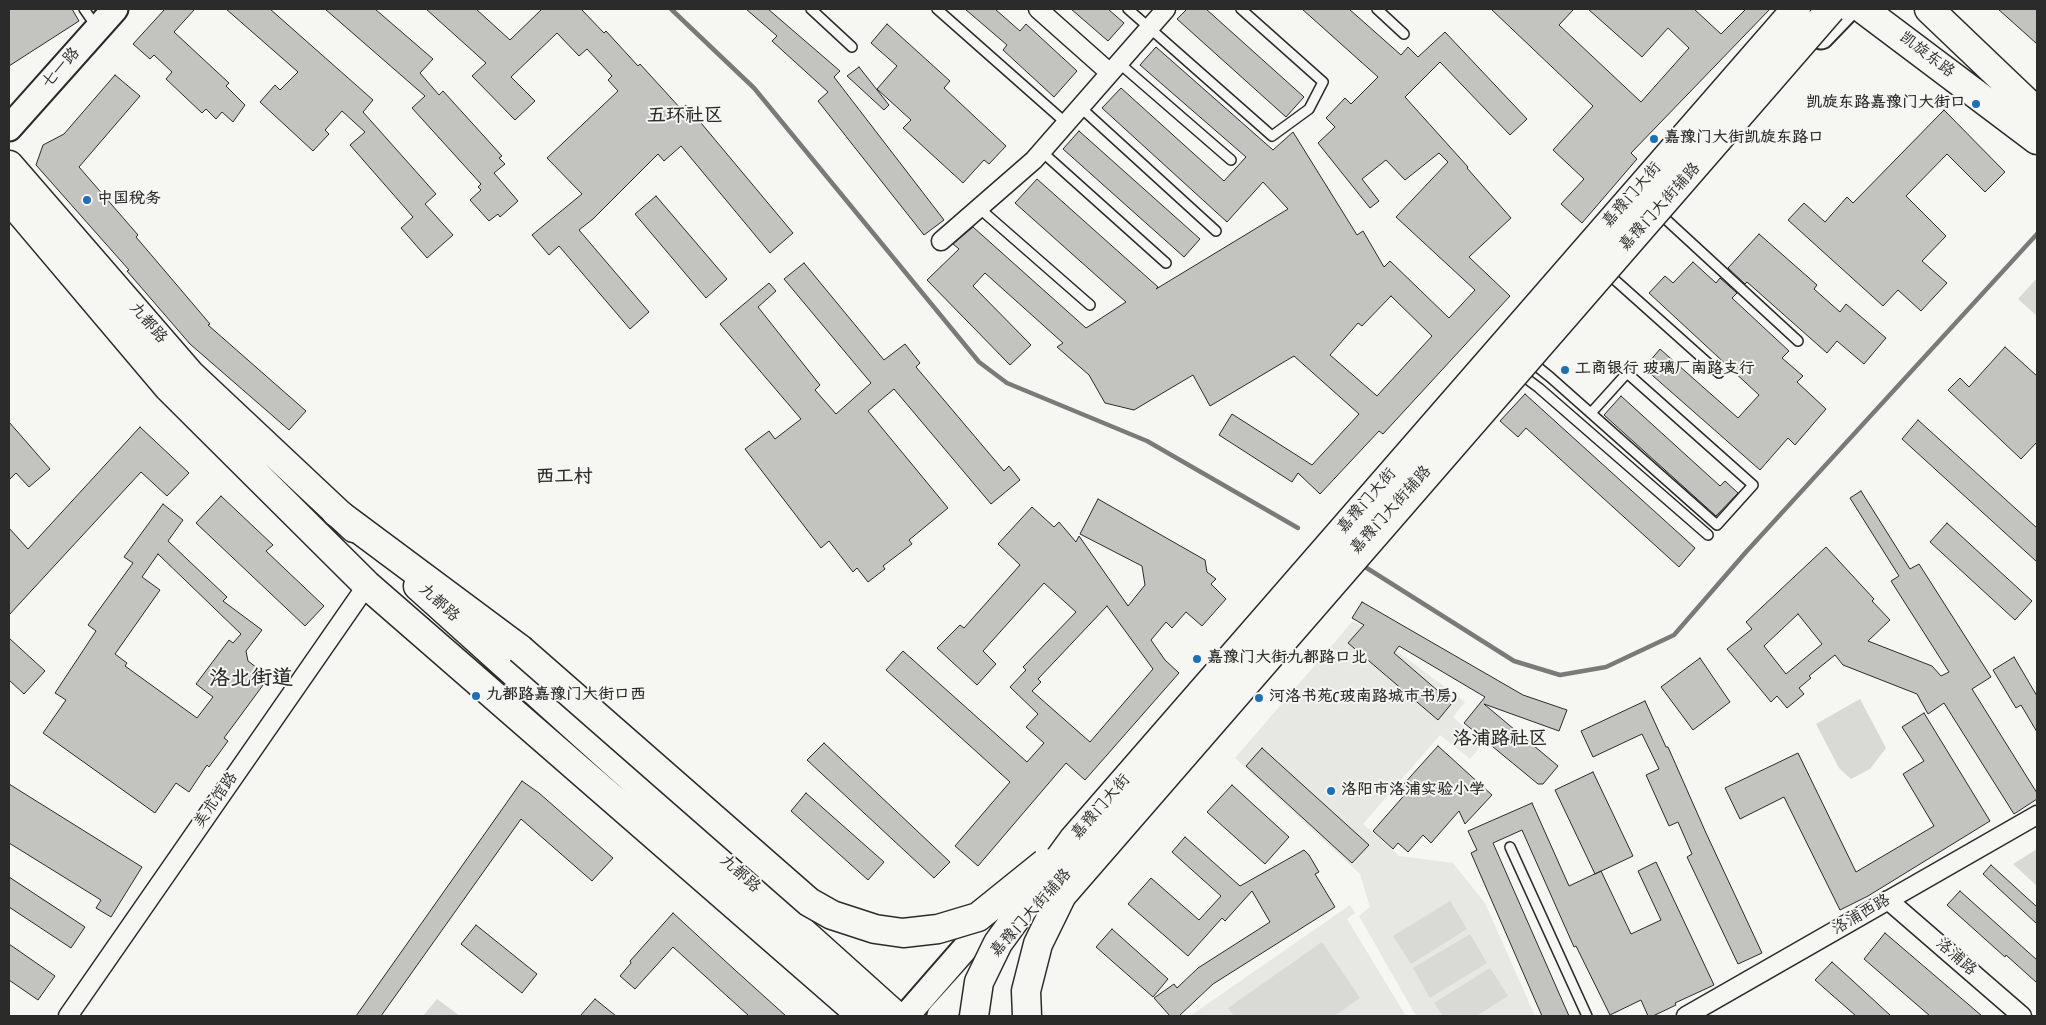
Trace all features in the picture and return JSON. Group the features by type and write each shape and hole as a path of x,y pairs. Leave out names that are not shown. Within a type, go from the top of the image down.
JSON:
{"main road":[{"name":"七一路","path":"9,128 91,18 115,9"},
{"name":"嘉豫门大街辅路","path":"906,1016 1784,9"},
{"name":"嘉豫门大街","path":"974,1016 979,982 998,943 1073,840 1796,9"},
{"name":"嘉豫门大街","path":"1027,1016 1026,991 1038,944 1062,895 1831,9"},
{"name":"嘉豫门大街辅路","path":"940,1016 1522,365 1657,211 1847,9"},
{"name":"凯旋东路","path":"1863,9 2037,140"},
{"name":"凯旋东路","path":"1929,9 2037,112"},
{"name":"九都路","path":"9,165 190,374 336,512 896,1016"},
{"name":"九都路","path":"9,199 168,387 367,585 862,1016"},
{"path":"336,512 520,649 809,902 832,915 874,929 903,933 938,929 978,917 1073,840"}],"street":[{"path":"1038,9 1115,68"},
{"path":"941,242 1041,152 1166,9"},
{"name":"美术馆路","path":"68,1016 367,585"},
{"name":"洛浦西路","path":"1686,1016 2037,815"},
{"name":"洛浦路","path":"1888,900 2022,1016"}],"lane":[{"path":"811,9 852,47"},
{"path":"937,9 1066,123"},
{"path":"1128,9 1272,136 1309,109 1323,82 1241,9"},
{"path":"1376,9 1404,34"},
{"path":"1115,68 1231,160"},
{"path":"1080,107 1216,231"},
{"path":"1041,152 1166,263"},
{"path":"979,208 1090,305"},
{"path":"1657,211 1798,341"},
{"path":"1604,270 1719,373"},
{"path":"1522,365 1591,413 1717,525 1753,485 1627,373 1591,413"},
{"path":"1522,365 1540,388 1708,535"},
{"path":"1510,848 1587,1016"}],"shaded area":[{"path":"2037,278 2037,316 2018,299"},
{"name":"洛阳市洛浦实验小学","path":"1352,622 1362,625 1465,702 1453,717 1483,743 1470,759 1440,735 1363,824 1399,856 1453,863 1485,903 1535,1016 1416,1016 1359,916 1370,907 1360,874 1235,758"},
{"path":"1860,699 1886,748 1870,769 1851,779 1839,768 1816,724"},
{"path":"2037,849 2037,886 2013,864"},
{"path":"1450,901 1467,929 1411,964 1393,936"},
{"path":"1350,905 1355,913 1347,919 1406,1016 1190,1016"},
{"path":"1470,934 1487,963 1430,998 1413,968"},
{"path":"1322,942 1360,998 1334,1016 1234,1016 1228,1008"},
{"path":"1490,968 1508,996 1476,1016 1443,1016 1434,1003"},
{"path":"437,999 460,1016 423,1016"}],"building":[{"path":"9,9 72,9 79,21 9,66"},
{"path":"165,9 195,9 174,32 229,83 226,86 245,105 233,122 222,112 216,119 206,109 202,113 166,79 172,72 154,55 150,59 133,44"},
{"path":"226,9 270,9 373,100 363,112 436,194 425,204 453,235 427,258 401,228 413,217 350,145 365,132 342,111 325,130 329,134 313,151 260,102 275,85 280,90 298,72"},
{"path":"325,9 375,9 433,59 420,73 439,95 443,91 502,156 499,158 505,164 494,173 518,201 500,217 498,214 489,221 470,200 481,190 478,187 481,184 412,108 425,96"},
{"path":"426,9 476,9 510,40 542,9 581,9 604,33 606,31 638,66 640,64 681,109 686,105 793,233 770,253 681,146 664,161 658,154 593,219 579,230 649,312 630,329 559,246 549,255 532,235 582,194 547,158 618,91 608,80 612,76 587,49 579,56 557,33 511,77 535,101 515,120 472,76 486,63"},
{"path":"746,9 768,9 840,71 834,77 944,220 924,235 818,101 828,92 772,41 777,36"},
{"path":"965,9 995,9 1020,31 1026,24 1077,71 1054,97 1003,50 1007,45"},
{"path":"1071,9 1108,9 1124,23 1108,41"},
{"path":"1187,9 1206,9 1304,97 1286,117 1177,19"},
{"path":"1302,9 1349,9 1401,55 1408,47 1418,57 1445,32 1527,119 1510,135 1440,62 1405,97 1511,218 1469,257 1510,296 1383,434 1379,431 1320,494 1298,473 1292,482 1219,435 1232,414 1312,465 1359,414 1294,356 1210,406 1193,375 1134,410 1105,403 1089,375 1057,347 1063,343 985,273 973,286 1031,345 1010,365 927,280 959,249 953,244 973,227 1086,328 1126,302 1015,203 1037,179 1158,287 1156,289 1288,209 1263,182 1227,222 1102,108 1121,88 1224,181 1246,157 1140,65 1156,47 1273,150 1293,132 1357,235 1363,231 1384,267 1390,261 1449,318 1475,290 1396,217 1448,162 1439,153 1405,180 1386,160 1362,179 1379,201 1370,208 1318,143 1335,127 1326,118 1345,98 1351,104 1378,77","holes":["1391,296 1432,336 1377,396 1330,355 1358,323 1362,326"]},
{"path":"1491,9 1574,9 1559,25 1641,102 1689,48 1668,28 1642,57 1588,9 1694,9 1721,34 1746,9 1770,9 1631,153 1637,159 1582,223 1561,204 1584,179 1553,150 1593,106"},
{"path":"1998,9 2037,9 2037,44"},
{"path":"887,24 950,81 944,88 1006,146 989,164 984,160 963,183 903,128 911,120 877,89 897,66 871,43"},
{"path":"859,67 889,105 884,110 847,76"},
{"path":"115,75 140,96 79,167 138,235 136,237 210,324 208,325 306,411 289,430 190,344 127,271 129,270 36,165 43,145 64,134"},
{"path":"1944,110 2005,172 1985,192 1947,154 1906,196 1946,236 1922,261 1947,283 1921,311 1898,290 1883,306 1788,220 1804,203 1825,222 1847,197 1853,203"},
{"path":"1079,131 1200,239 1184,257 1063,149"},
{"path":"656,196 727,279 706,298 635,214"},
{"path":"1759,234 1817,285 1814,289 1840,312 1846,304 1886,338 1864,364 1837,341 1827,353 1747,282 1745,284 1728,268"},
{"path":"1693,262 1716,283 1720,278 1737,293 1732,298 1789,351 1782,358 1803,376 1797,382 1826,409 1795,445 1788,438 1760,470 1644,368 1660,349 1738,418 1759,395 1649,293 1665,276 1673,283"},
{"path":"804,263 884,360 905,344 920,363 916,367 1004,471 1009,466 1020,480 991,504 894,389 868,411 948,508 909,540 912,544 883,566 885,569 868,582 857,568 853,572 829,541 821,548 745,449 769,431 775,439 801,419 720,324 769,283 776,291 758,307 820,385 815,390 836,414 871,383 784,279"},
{"path":"2005,347 2037,376 2037,442 2021,459 1948,390 1960,378 1969,387"},
{"path":"1525,394 1695,548 1679,567 1526,428 1518,437 1500,421"},
{"path":"1621,396 1720,486 1725,481 1738,493 1716,516 1604,415"},
{"path":"1918,420 2037,528 2037,562 1902,439"},
{"path":"9,422 50,469 29,487 16,473 9,480"},
{"path":"140,427 189,473 167,496 141,472 9,615 9,528 28,549"},
{"path":"1861,491 1910,569 1919,564 1991,677 1972,689 2037,793 2037,799 2014,814 1944,703 1928,714 1917,694 1843,665 1835,655 1809,676 1811,678 1799,688 1804,694 1787,708 1777,696 1771,702 1727,649 1752,629 1746,622 1826,547 1874,599 1872,601 1890,620 1868,641 1932,666 1941,676 1949,672 1891,581 1899,576 1850,498","holes":["1798,614 1822,644 1786,674 1764,646"]},
{"path":"221,496 273,545 266,551 324,606 305,626 196,523"},
{"path":"1098,499 1205,560 1207,572 1216,579 1211,584 1226,599 1202,626 1186,612 1172,628 1166,622 1151,640 1165,660 1179,673 1085,780 1066,763 978,866 955,846 1010,782 886,670 903,651 1027,762 1044,743 1026,727 1038,714 1010,687 1026,670 1023,667 1076,612 1044,583 983,651 996,664 977,685 937,648 960,625 964,628 1020,565 998,544 1032,507 1054,527 1059,522 1076,542 1079,536 1128,606 1145,585 1142,566 1080,534","holes":["1107,606 1153,669 1090,742 1032,691 1041,682 1038,679"]},
{"path":"163,504 183,520 168,541 227,597 223,601 262,630 246,651 248,661 269,677 224,738 228,741 209,767 207,765 189,792 176,783 155,813 43,733 66,700 55,693 96,631 88,625 133,563 124,557","holes":["158,554 241,634 233,643 229,640 196,684 213,697 197,718 125,666 127,663 115,654 160,590 142,577"]},
{"path":"1947,523 2032,601 2015,620 1930,542"},
{"path":"1362,602 1523,695 1567,710 1559,731 1484,704 1558,766 1543,784 1538,784 1464,723 1485,697 1399,646 1394,653 1452,703 1438,720 1348,643 1364,625 1352,618"},
{"path":"9,638 45,671 24,694 9,680"},
{"path":"2014,657 2037,696 2037,732 2021,705 2016,708 1993,670"},
{"path":"1700,658 1730,702 1693,730 1661,687"},
{"path":"1645,701 1762,953 1738,964 1687,857 1692,854 1678,822 1669,826 1646,775 1659,769 1642,734 1593,757 1581,731"},
{"path":"1924,713 1990,821 1868,896 1840,910 1784,797 1740,819 1725,788 1798,753 1856,872 1934,826 1903,774 1924,761 1902,727"},
{"path":"824,743 950,862 934,878 807,760"},
{"path":"1438,746 1492,795 1465,824 1459,811 1431,843 1423,835 1408,852 1398,843 1393,849 1373,831 1408,791 1402,786"},
{"path":"1262,748 1369,845 1352,863 1246,766"},
{"path":"1593,772 1633,856 1595,874 1555,790"},
{"path":"522,781 539,793 613,858 592,881 521,819 381,1016 356,1016"},
{"path":"9,784 142,867 111,917 96,908 101,900 9,843"},
{"path":"1232,785 1289,837 1265,864 1207,812"},
{"path":"806,793 884,862 868,880 791,811"},
{"path":"1532,803 1569,886 1601,871 1631,934 1661,920 1638,871 1656,862 1714,985 1675,1003 1676,1005 1653,1016 1648,1016 1641,1000 1610,1015 1576,946 1574,947 1522,830 1493,843 1569,1016 1542,1016 1471,853 1477,850 1468,831"},
{"path":"1185,837 1240,886 1304,850 1319,872 1315,874 1335,907 1213,984 1179,1016 1170,1016 1154,998 1174,984 1177,988 1198,968 1270,922 1252,891 1225,921 1222,918 1188,956 1128,904 1151,878 1199,920 1221,896 1172,852"},
{"path":"1991,865 2037,907 2037,924 1983,874"},
{"path":"9,877 85,927 71,948 9,907"},
{"path":"1960,891 2037,960 2037,983 1947,905"},
{"path":"673,913 786,1016 749,1016 673,947 635,989 620,976 631,963 630,961"},
{"path":"476,925 537,974 522,993 461,944"},
{"path":"1112,929 1168,979 1153,997 1096,947"},
{"path":"1885,933 1982,1016 1930,1016 1864,959"},
{"path":"9,944 55,976 38,1000 9,980"},
{"path":"1832,962 1891,1016 1856,1016 1815,980"},
{"path":"595,999 616,1016 580,1016"}],"waterway":[{"path":"671,9 754,88 979,362 1007,383 1147,441 1298,528"},
{"path":"1362,565 1514,661 1560,675 1606,667 1674,635 1746,552 2037,234"}],"place":[{"name":"凯旋东路嘉豫门大街口","path":"1976,104"},
{"name":"嘉豫门大街凯旋东路口","path":"1654,139"},
{"name":"中国税务","path":"87,200"},
{"name":"工商银行 玻璃厂南路支行","path":"1565,370"},
{"name":"嘉豫门大街九都路口北","path":"1197,659"},
{"name":"九都路嘉豫门大街口西","path":"476,696"},
{"name":"河洛书苑(玻南路城市书房)","path":"1259,698"},
{"name":"洛阳市洛浦实验小学","path":"1331,791"}],"district":[{"name":"五环社区","path":"685,118"},
{"name":"西工村","path":"564,479"},
{"name":"洛北街道","path":"251,681"},
{"name":"洛浦路社区","path":"1500,741"}]}
